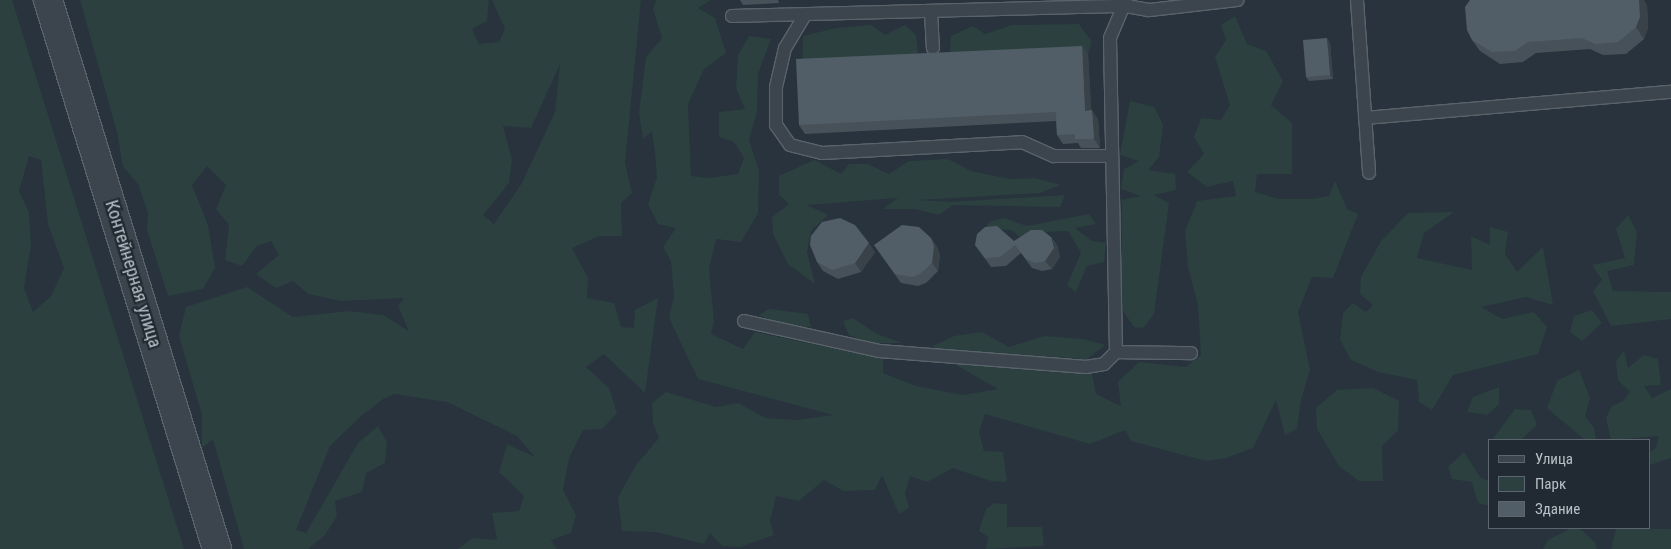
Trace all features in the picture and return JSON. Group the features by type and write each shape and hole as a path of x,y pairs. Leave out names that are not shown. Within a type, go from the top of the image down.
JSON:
{"street":[{"name":"Контейнерная улица","path":"48,0 217,549"}],"lane":[{"path":"732,16 931,12 1036,5 1126,3 1149,10 1237,0"},
{"path":"1356,0 1369,173"},
{"path":"1116,352 1110,38 1126,3"},
{"path":"931,12 933,48"},
{"path":"805,15 785,48 776,87 776,125 790,145 822,153 1022,142 1054,156 1112,156"},
{"path":"1365,118 1671,92"},
{"path":"744,320 879,351 1086,367 1104,364 1116,352 1191,353"}],"green space":[{"path":"0,0 12,0 184,549 0,549","holes":["29,156 41,160 48,224 64,268 51,296 33,312 24,288 31,244 29,212 19,191"]},
{"path":"80,0 489,0 487,21 472,29 479,44 499,42 505,29 492,0 641,0 625,163 632,193 621,203 622,236 599,236 572,248 588,278 587,298 614,303 621,327 634,328 635,310 658,298 645,393 604,354 586,367 609,388 617,413 602,429 583,430 569,458 563,490 576,515 571,533 551,540 557,549 458,549 473,538 497,540 492,513 519,511 524,496 499,472 507,444 535,457 517,436 447,402 394,394 383,399 359,418 330,446 296,530 306,533 358,443 378,426 387,442 385,463 366,473 362,492 335,501 337,516 325,535 308,549 244,549 213,439 202,448 202,415 179,336 186,307 247,287 293,317 349,311 383,315 409,331 398,306 404,298 341,301 308,294 293,281 276,288 256,274 279,255 271,241 257,246 242,266 225,260 229,225 216,209 226,185 207,166 192,185 208,225 215,268 203,289 168,296 147,230 148,213 138,184 123,166 117,132","holes":["560,64 555,112 522,183 494,224 483,215 509,183 512,160 503,126 531,128"]},
{"path":"656,0 711,0 698,8 715,18 726,53 704,69 688,104 691,176 708,178 738,174 744,158 734,142 719,137 719,112 745,109 736,88 738,55 749,36 771,39 758,74 757,111 749,140 759,171 758,213 741,242 716,239 709,269 714,321 711,334 743,349 755,332 883,359 883,373 916,386 963,395 998,389 947,360 1092,374 1096,394 1121,406 1118,382 1139,362 1186,367 1201,355 1198,305 1188,267 1185,231 1197,201 1236,196 1233,181 1207,187 1187,172 1204,154 1194,137 1201,118 1221,120 1230,105 1215,57 1226,40 1221,25 1235,16 1247,44 1266,51 1283,81 1271,105 1292,123 1292,174 1257,174 1255,192 1279,199 1312,199 1329,196 1335,181 1347,209 1358,214 1333,278 1312,277 1298,312 1310,370 1301,400 1297,429 1285,435 1276,400 1253,448 1226,458 1206,461 1131,441 1125,430 1090,444 985,414 979,432 984,451 1003,452 1007,482 991,481 953,468 927,482 910,476 905,493 909,508 899,514 882,475 875,490 843,491 824,480 799,501 776,496 770,521 774,535 740,547 722,546 710,533 704,544 656,532 622,531 618,497 636,465 659,438 653,423 652,403 666,392 716,407 738,403 766,418 797,420 833,415 698,379 669,318 674,296 671,261 663,247 676,228 658,224 648,204 657,177 655,152 652,131 643,139 639,113 646,57 662,38 653,9"},
{"path":"1079,24 1092,42 1088,54 949,61 951,36 973,26 985,34 1012,25"},
{"path":"871,25 885,35 905,25 916,35 918,52 912,63 802,68 803,36 836,28"},
{"path":"1130,101 1154,107 1163,125 1159,157 1148,170 1175,174 1176,190 1154,195 1169,203 1154,314 1143,328 1134,327 1121,308 1122,200 1141,196 1121,189 1124,169 1139,161 1120,155"},
{"path":"948,159 971,171 1010,179 1035,178 1061,185 1040,193 918,200 950,202 1065,195 1060,207 953,205 939,215 915,209 883,209 898,198 807,205 828,215 811,231 807,252 815,284 788,264 773,234 772,217 789,204 779,195 779,176 814,160 841,174 849,164 868,164 889,174 909,161"},
{"path":"1454,212 1424,233 1417,258 1472,270 1471,236 1490,245 1490,227 1508,232 1505,254 1517,272 1543,247 1553,305 1526,297 1481,307 1502,319 1534,312 1547,327 1538,354 1453,375 1432,410 1419,402 1417,380 1378,372 1351,360 1340,340 1343,313 1353,303 1366,312 1373,305 1360,294 1361,277 1381,241 1408,213"},
{"path":"1089,214 1096,224 1075,228 1092,241 1106,243 1104,262 1087,266 1076,292 1067,285 1081,253 1068,231 1043,232 1023,239 1011,230 985,229 989,222 1004,218 1027,226"},
{"path":"1628,215 1637,232 1634,265 1607,271 1613,291 1671,292 1671,319 1611,326 1593,291 1602,280 1592,265 1625,258 1616,229"},
{"path":"769,309 808,314 811,327 784,325 758,315"},
{"path":"1592,310 1602,323 1582,341 1570,332 1574,316"},
{"path":"853,318 877,334 902,343 871,343 849,335 843,321"},
{"path":"982,332 1009,347 1044,336 1083,339 1105,345 1087,359 949,351 931,347 954,336"},
{"path":"1624,350 1628,368 1644,355 1658,359 1661,385 1644,386 1652,398 1671,389 1671,458 1651,465 1651,451 1656,448 1659,436 1611,439 1606,418 1612,406 1623,401 1630,392 1618,380 1616,361"},
{"path":"1579,370 1590,398 1585,416 1594,428 1596,439 1584,439 1547,408 1557,381"},
{"path":"1499,387 1499,404 1487,415 1467,412 1473,397"},
{"path":"1373,388 1399,401 1398,430 1382,446 1383,481 1359,481 1339,466 1317,429 1316,408 1337,390"},
{"path":"1515,409 1531,410 1537,425 1522,439 1493,439"},
{"path":"1464,452 1481,478 1488,480 1488,506 1478,503 1472,482 1452,479 1448,467"},
{"path":"994,503 1007,504 1007,527 1042,527 1044,546 986,549 988,537 979,531 986,509"},
{"path":"1569,529 1580,529 1595,542 1597,549 1543,549 1548,540"},
{"path":"1616,529 1671,529 1671,549 1611,549"}],"building":[{"path":"1470,0 1639,0 1640,17 1636,27 1618,42 1595,44 1582,38 1528,42 1515,51 1492,52 1472,40 1467,30 1465,7"},
{"path":"1327,38 1330,75 1306,77 1303,40"},
{"path":"1082,46 1085,111 1092,110 1094,139 1075,139 1075,134 1057,135 1056,112 799,125 796,59"},
{"path":"840,218 855,225 869,243 855,263 832,270 817,262 810,245 811,236 822,222"},
{"path":"902,225 919,227 931,238 934,246 932,263 920,274 912,277 895,274 874,245"},
{"path":"997,226 1014,241 1031,230 1042,230 1051,237 1054,248 1045,261 1035,263 1026,259 1015,245 1000,257 985,258 975,245 977,234 985,227"}]}
